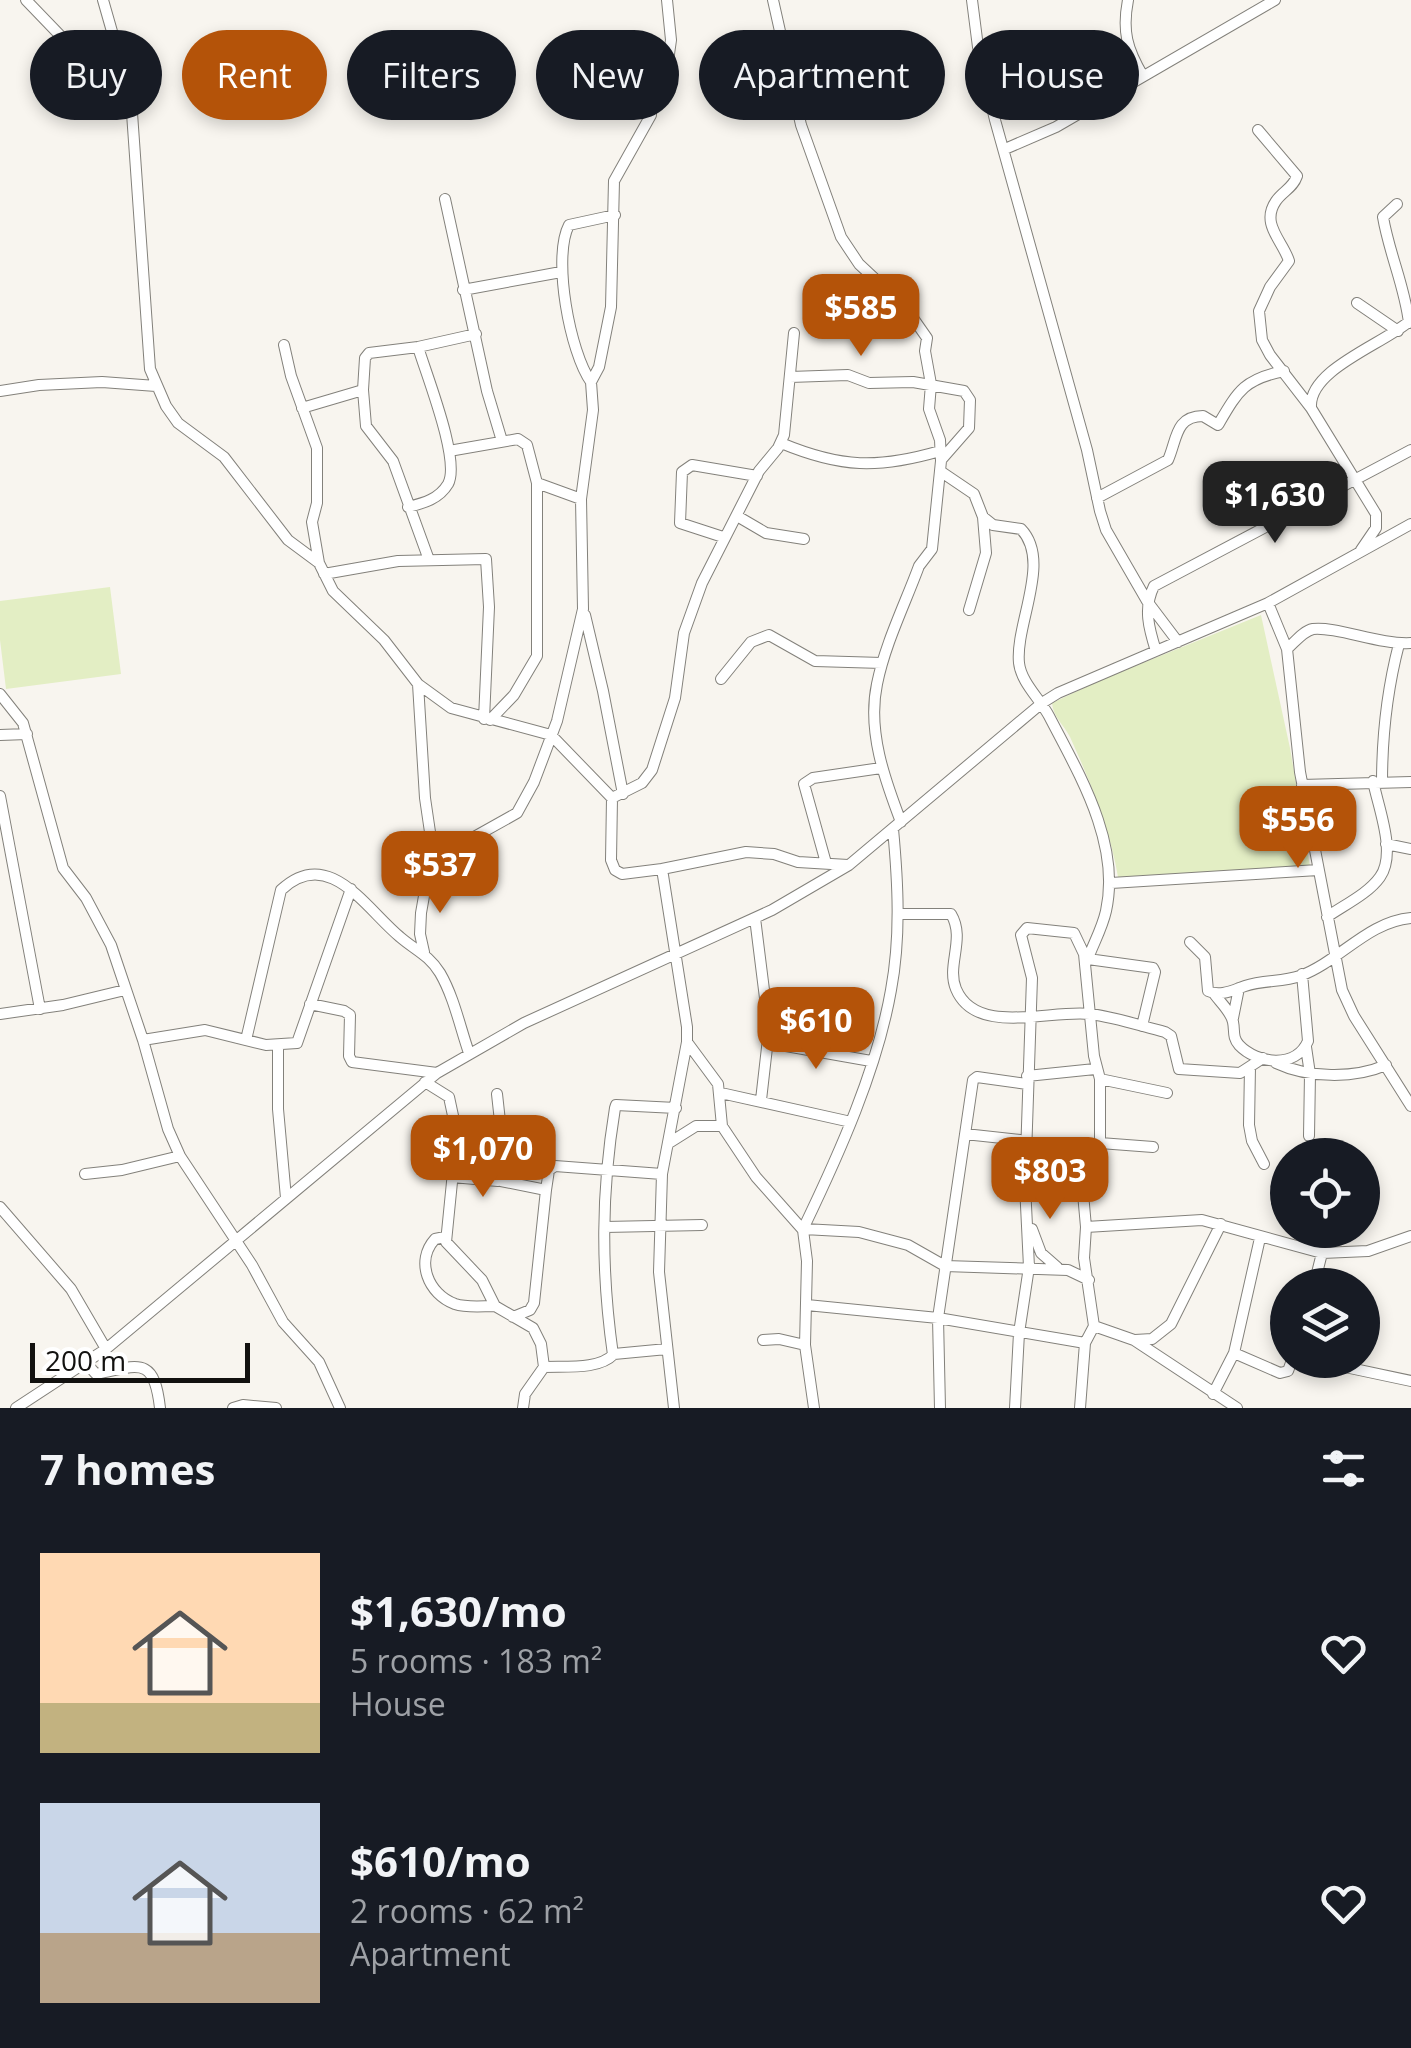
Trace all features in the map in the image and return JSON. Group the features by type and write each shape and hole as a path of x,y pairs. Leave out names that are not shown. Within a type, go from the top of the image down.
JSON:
{"street":[{"path":"26,0 55,30"},
{"path":"103,0 112,30"},
{"path":"591,382 599,367 610,307 614,180 650,115 650,90 665,82 670,40 666,0"},
{"path":"773,0 801,125 841,237 859,264 926,332 929,410 940,461 932,549 919,566 876,689 876,736 897,826 898,914 892,986 851,1122 804,1229 806,1345 814,1408"},
{"path":"972,0 978,47 1106,530 1147,600 1178,642"},
{"path":"1128,0 1124,21 1126,43 1143,76"},
{"path":"1004,149 1056,127 1275,0"},
{"path":"131,120 150,368 156,386 178,423 224,457 288,540 322,568 428,560 484,558 488,562 487,719"},
{"path":"1258,130 1297,176 1294,184 1278,197 1270,217 1274,234 1288,256 1288,267 1270,287 1259,311 1262,340 1311,408 1376,514 1378,523 1358,555"},
{"path":"445,199 487,392 502,440"},
{"path":"1311,408 1310,395 1324,374 1410,322 1383,218 1398,204"},
{"path":"615,215 569,224 560,256 578,359 591,382 593,410 581,499 583,609 603,691 617,796 611,860 615,870 622,874 746,852 774,854 798,862 849,865"},
{"path":"464,290 561,272"},
{"path":"1357,302 1398,331"},
{"path":"617,796 642,783 652,770 675,698 684,633 722,537 784,434 794,333"},
{"path":"428,560 393,461 366,426 363,390 367,354 476,334"},
{"path":"284,345 317,448 317,503 312,522 322,568 333,591 384,640 418,684 450,708 550,735 617,796"},
{"path":"408,507 429,502 448,484 452,474 449,451 418,346"},
{"path":"1097,498 1168,460 1178,428 1186,419 1203,416 1218,426 1248,382 1284,371"},
{"path":"780,442 814,456 863,464 940,461 969,428 970,400 964,391 931,384 883,385 834,374 790,378"},
{"path":"0,391 102,382 156,386"},
{"path":"302,408 363,390"},
{"path":"449,451 518,439 528,445 536,483 537,656 514,695 487,719"},
{"path":"1156,651 1149,630 1147,600 1154,586 1411,450"},
{"path":"940,461 974,494 983,518 986,553 970,610"},
{"path":"722,537 680,523 682,472 692,465 756,476"},
{"path":"536,483 581,499"},
{"path":"737,516 766,534 804,539"},
{"path":"983,518 993,525 1026,533 1034,572 1019,644 1022,674 1042,703 1079,775 1108,856 1111,882 1104,919 1087,963"},
{"path":"16,1408 106,1349 438,1072 524,1023 808,892 849,865 1042,703 1084,680 1268,604 1411,524"},
{"path":"1268,604 1287,649 1302,786 1346,1002 1411,1106"},
{"path":"428,878 458,846 516,812 534,782 566,688 583,609"},
{"path":"1287,649 1304,633 1318,629 1405,644 1390,676 1382,734 1378,782 1386,844 1383,870 1377,881 1328,917"},
{"path":"721,680 751,642 769,635 815,661 882,663"},
{"path":"418,684 430,832 428,878 420,914 424,952"},
{"path":"0,694 23,723 56,848 69,880 86,898 106,932 180,1156 252,1265 283,1322 319,1362 340,1408"},
{"path":"0,735 27,734"},
{"path":"826,864 804,790 806,780 881,768"},
{"path":"1302,786 1411,782"},
{"path":"0,796 40,1010"},
{"path":"1386,844 1411,850"},
{"path":"662,869 678,953 688,1042 662,1174 659,1272 674,1408"},
{"path":"1111,882 1318,870"},
{"path":"246,1040 281,890 301,876 315,874 328,876 352,889 402,939 424,952 442,975 469,1053"},
{"path":"144,1040 205,1030 278,1046 297,1044 352,889"},
{"path":"898,914 951,914 958,946 954,982 963,1001 981,1015 1090,1014 1142,1026 1171,1036 1179,1069 1240,1072 1267,1059 1293,1058 1306,1046"},
{"path":"755,918 768,1043 761,1100"},
{"path":"1190,942 1205,957 1208,991 1216,994 1302,974 1334,958 1375,929 1411,918"},
{"path":"1019,1407 1020,1334 1028,1267 1027,1080 1032,978 1023,930 1068,930 1080,943 1087,963 1100,1143"},
{"path":"1087,963 1153,968 1142,1026"},
{"path":"1302,974 1308,1026 1309,1136"},
{"path":"1239,988 1232,1018 1234,1037 1240,1047 1310,1074 1370,1072 1386,1065"},
{"path":"0,1014 40,1010 125,990"},
{"path":"1216,994 1232,1018"},
{"path":"310,1004 350,1015 352,1062 438,1072"},
{"path":"688,1042 722,1093 722,1126 756,1178 804,1229 859,1232 908,1245 945,1266 1068,1270"},
{"path":"768,1043 871,1061"},
{"path":"278,1046 278,1109 286,1198"},
{"path":"1250,1066 1249,1125 1264,1164"},
{"path":"940,1408 938,1318 974,1078 1027,1080 1098,1074 1166,1093"},
{"path":"426,1082 444,1092 452,1103 455,1125 445,1237 454,1253 482,1280 495,1306"},
{"path":"722,1093 851,1122"},
{"path":"496,1094 506,1172 501,1181"},
{"path":"544,1367 595,1364 610,1360 613,1355 603,1284 605,1170 616,1105 676,1108"},
{"path":"668,1144 684,1130 696,1126 722,1126"},
{"path":"965,1134 1086,1150 1100,1143 1153,1147"},
{"path":"1080,1408 1086,1344 1094,1326 1084,1258 1082,1171 1086,1150"},
{"path":"85,1174 180,1156"},
{"path":"512,1317 530,1310 534,1303 551,1167 662,1174"},
{"path":"452,1178 501,1181 546,1190"},
{"path":"1026,1185 1031,1228 1041,1253 1050,1264 1089,1280"},
{"path":"0,1207 71,1289 106,1349"},
{"path":"1086,1226 1192,1220 1221,1224 1322,1253 1368,1251 1411,1236"},
{"path":"1134,1340 1152,1339 1171,1324 1221,1224"},
{"path":"605,1228 702,1225"},
{"path":"445,1237 434,1239 425,1254 427,1277 433,1288 456,1304 495,1306 538,1335 544,1367 526,1394 523,1408"},
{"path":"1213,1394 1234,1353 1260,1238"},
{"path":"1318,1268 1322,1253"},
{"path":"808,1305 938,1318 1086,1344"},
{"path":"1094,1326 1134,1340 1237,1408"},
{"path":"763,1340 806,1345"},
{"path":"613,1355 667,1349"},
{"path":"1234,1353 1270,1369"},
{"path":"86,1363 96,1374 134,1367 148,1370 156,1380 160,1408"},
{"path":"1380,1374 1411,1381"},
{"path":"233,1408 276,1408"}],"green space":[{"path":"110,587 121,674 6,689 0,601"},
{"path":"1261,615 1310,866 1118,877 1092,788 1052,703"}]}
